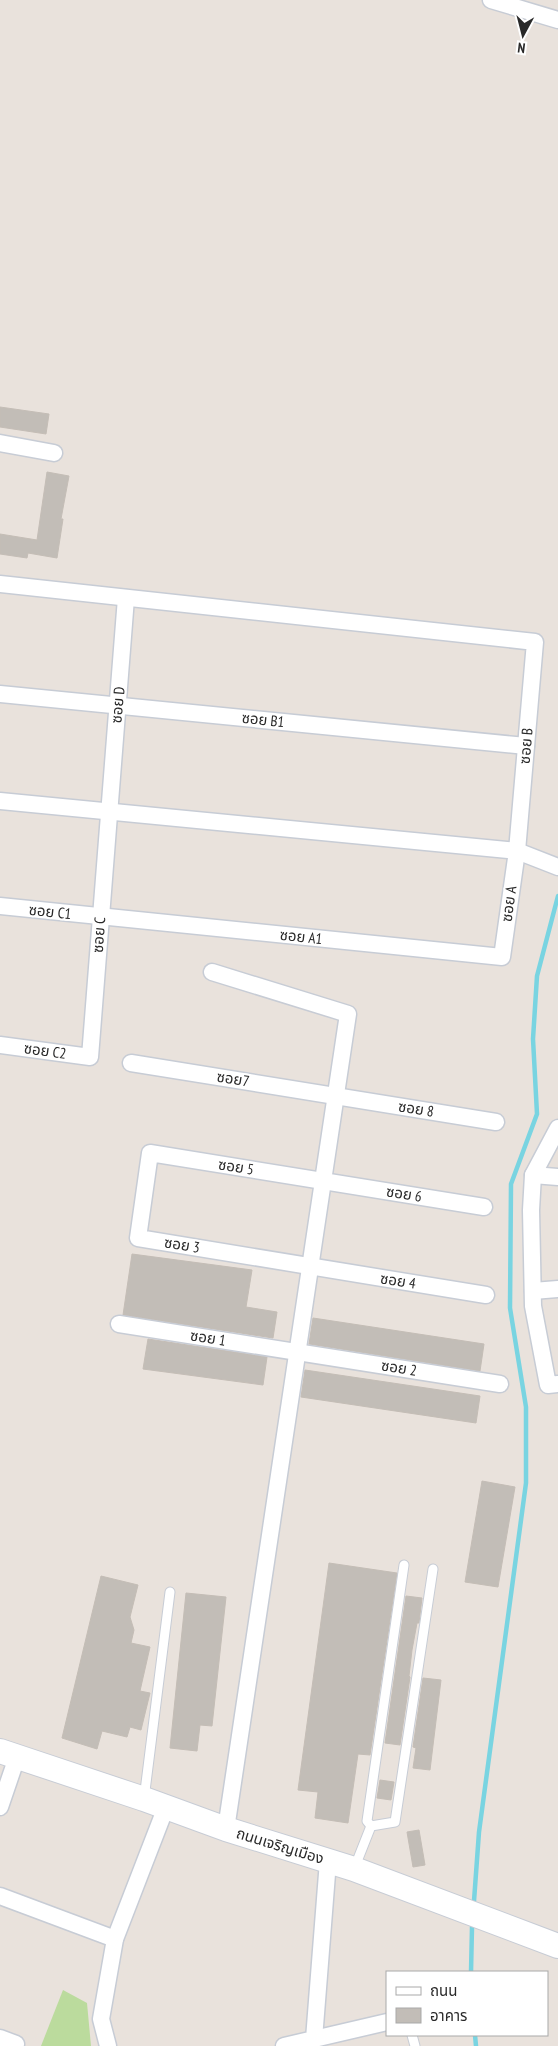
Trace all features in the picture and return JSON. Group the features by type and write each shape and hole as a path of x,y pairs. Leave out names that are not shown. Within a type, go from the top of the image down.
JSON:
{"main road":[{"name":"ถนนเจริญเมือง","path":"9,1754 226,1829 354,1869 558,1946"}],"street":[{"path":"491,0 558,20"},
{"path":"0,443 54,453"},
{"path":"0,584 126,598"},
{"name":"ซอย B","path":"126,598 535,642 517,851"},
{"name":"ซอย D","path":"109,812 126,598"},
{"name":"ซอย B1","path":"0,694 526,746"},
{"path":"0,801 517,851 557,866"},
{"name":"ซอย C","path":"90,1057 109,812"},
{"name":"ซอย A","path":"502,957 517,851"},
{"name":"ซอย C1","path":"0,906 100,917"},
{"name":"ซอย A1","path":"100,917 502,957"},
{"path":"212,972 348,1014 226,1829"},
{"name":"ซอย C2","path":"0,1046 90,1057"},
{"name":"ซอย7","path":"131,1063 336,1096"},
{"name":"ซอย 8","path":"336,1096 496,1122"},
{"path":"558,1128 533,1175 531,1210 534,1306 548,1384 558,1384"},
{"name":"ซอย 5","path":"150,1153 323,1181"},
{"name":"ซอย 3","path":"150,1153 138,1238 310,1266"},
{"path":"533,1175 558,1177"},
{"name":"ซอย 6","path":"323,1181 484,1207"},
{"name":"ซอย 4","path":"310,1266 486,1295"},
{"path":"533,1291 558,1289"},
{"name":"ซอย 1","path":"119,1324 298,1352"},
{"name":"ซอย 2","path":"298,1352 500,1384"},
{"path":"0,1807 9,1754"},
{"path":"108,2046 101,2019 115,1939 155,1803"},
{"path":"314,2039 328,1861"},
{"path":"0,1896 115,1939"},
{"path":"284,2046 386,2022"},
{"path":"0,2038 16,2044"}],"lane":[{"path":"371,1826 367,1821 404,1565"},
{"path":"371,1826 395,1822 433,1569"},
{"path":"155,1803 170,1592"},
{"path":"354,1869 371,1826"}],"green space":[{"path":"63,1990 87,2003 91,2046 41,2046"}],"building":[{"path":"0,407 49,414 46,434 0,427"},
{"path":"47,472 69,476 61,519 63,519 57,558 28,553 27,558 0,554 0,534 37,540"},
{"path":"132,1254 252,1270 246,1307 277,1312 273,1338 123,1315"},
{"path":"313,1318 484,1344 480,1371 309,1344"},
{"path":"148,1339 267,1357 263,1385 143,1369"},
{"path":"305,1370 480,1396 476,1423 301,1397"},
{"path":"482,1481 515,1487 498,1587 465,1582"},
{"path":"329,1563 397,1573 370,1755 358,1754 348,1823 315,1818 318,1792 298,1790"},
{"path":"101,1576 138,1585 130,1617 134,1630 131,1643 150,1647 140,1691 150,1693 141,1730 130,1727 127,1737 102,1731 97,1749 62,1738"},
{"path":"186,1593 226,1597 212,1726 200,1725 197,1751 170,1748"},
{"path":"406,1596 422,1598 419,1623 417,1623 412,1650 400,1745 385,1743"},
{"path":"423,1678 441,1680 430,1770 413,1768 416,1748 413,1747"},
{"path":"380,1780 394,1782 391,1800 377,1798"},
{"path":"419,1830 425,1865 413,1867 407,1832"}],"waterway":[{"path":"474,1901 479,1832 526,1483 526,1407 510,1308 511,1184 537,1114 533,1039 537,976 558,896"},
{"path":"471,1971 472,1927"},
{"path":"475,2036 476,2046"}]}
